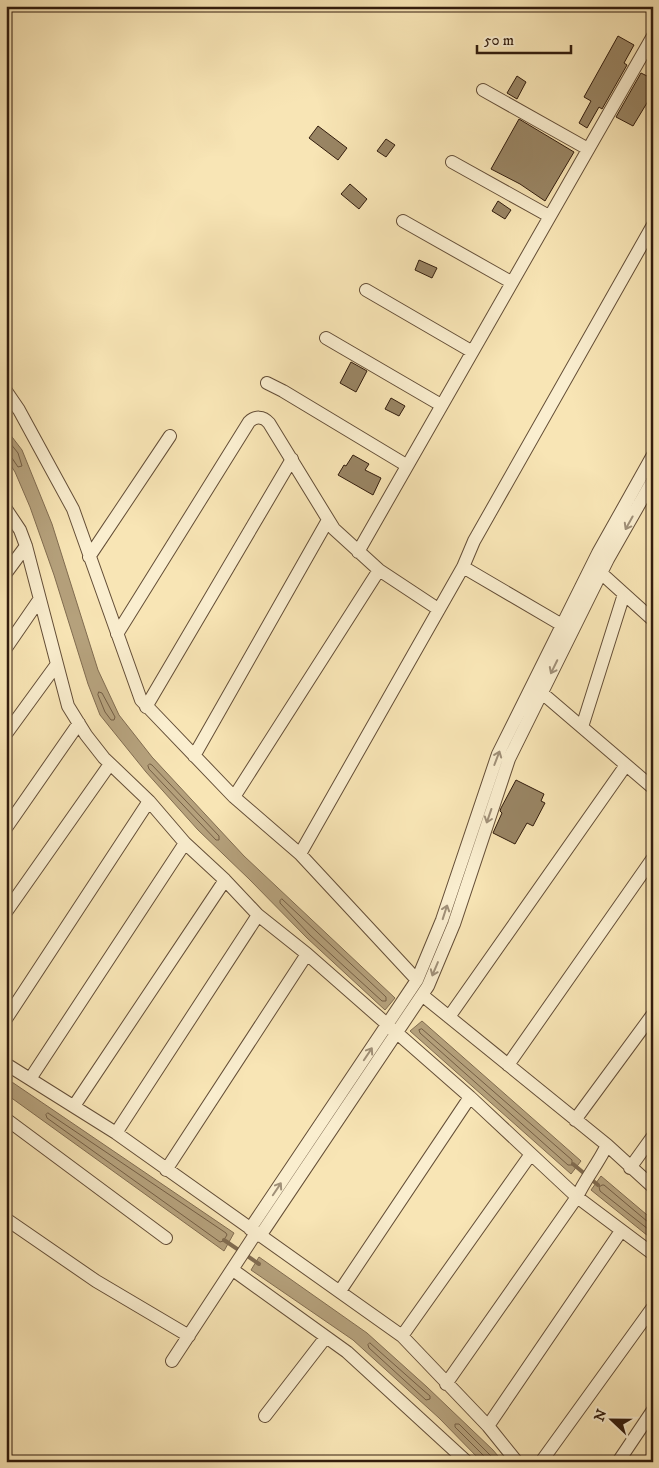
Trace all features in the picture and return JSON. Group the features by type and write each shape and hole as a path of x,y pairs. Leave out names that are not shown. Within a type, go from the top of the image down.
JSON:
{"street":[{"path":"358,552 406,465 653,36"},
{"path":"483,90 588,149"},
{"path":"452,162 550,216"},
{"path":"403,221 512,282"},
{"path":"300,854 463,567 474,541 653,225"},
{"path":"366,290 472,351"},
{"path":"326,338 441,405"},
{"path":"267,382 406,465"},
{"path":"6,391 19,410 73,509 141,700 234,796 300,854 417,980"},
{"path":"117,634 253,418 265,419 269,423 334,529 379,570 438,609"},
{"path":"89,557 170,436"},
{"path":"172,1361 392,1028 417,980 442,920 498,754 598,553 653,456"},
{"path":"146,707 292,459"},
{"path":"392,1028 428,986 454,924 509,759 601,573 653,480"},
{"path":"6,509 20,530 26,546 68,706 86,735 110,764 149,801 185,842 258,915 307,954 470,1097 576,1198 653,1254"},
{"path":"194,756 328,520"},
{"path":"6,574 26,546"},
{"path":"463,567 562,625"},
{"path":"234,796 379,570"},
{"path":"601,573 653,620"},
{"path":"582,727 624,594"},
{"path":"6,648 39,600"},
{"path":"6,734 57,664"},
{"path":"542,693 626,765 652,782"},
{"path":"6,828 79,723"},
{"path":"6,912 110,764"},
{"path":"449,1017 626,765"},
{"path":"6,1020 149,801"},
{"path":"30,1079 185,842"},
{"path":"508,1065 653,858"},
{"path":"74,1106 225,880"},
{"path":"116,1133 258,915"},
{"path":"166,1170 307,954"},
{"path":"422,995 576,1120 653,1187"},
{"path":"576,1120 653,1014"},
{"path":"6,1064 116,1133 402,1336 488,1426 517,1462"},
{"path":"340,1291 470,1097"},
{"path":"6,1119 166,1238"},
{"path":"630,1168 653,1136"},
{"path":"446,1384 576,1198 583,1183 607,1146"},
{"path":"402,1336 531,1154"},
{"path":"6,1219 101,1284 189,1336"},
{"path":"488,1426 621,1231"},
{"path":"235,1266 347,1352 467,1462"},
{"path":"541,1462 653,1307"},
{"path":"265,1416 326,1337"},
{"path":"618,1462 653,1410"}],"water":[{"path":"6,429 22,450 52,524 98,670 119,715 152,757 244,856 395,998 385,1010 307,938 198,830 146,772 100,715 30,507 15,472 6,458"},
{"path":"422,1021 581,1161 571,1174 410,1031"},
{"path":"6,1078 234,1233 224,1251 6,1094"},
{"path":"601,1176 653,1220 653,1240 591,1190"},
{"path":"259,1257 367,1333 427,1387 493,1450 503,1462 482,1462 439,1418 353,1340 251,1270"}],"building":[{"path":"618,36 634,45 624,63 627,65 602,109 599,107 587,128 579,123 591,101 584,97"},
{"path":"641,73 653,79 653,93 633,126 616,117"},
{"path":"517,76 526,82 517,99 507,93"},
{"path":"519,119 574,152 545,201 520,184 491,169"},
{"path":"318,126 347,148 338,160 309,138"},
{"path":"386,139 395,145 386,157 377,151"},
{"path":"350,184 367,199 359,209 341,194"},
{"path":"498,201 511,210 505,219 492,211"},
{"path":"419,260 437,268 432,278 415,270"},
{"path":"351,362 367,371 356,392 340,383"},
{"path":"391,398 405,406 399,416 385,409"},
{"path":"353,455 369,464 365,470 381,478 373,495 338,475"},
{"path":"516,780 544,794 541,801 545,803 533,826 527,823 515,844 493,833 502,813 500,811 501,808"}],"waterway":[{"path":"573,1164 598,1185"},
{"path":"224,1240 259,1264"}]}
